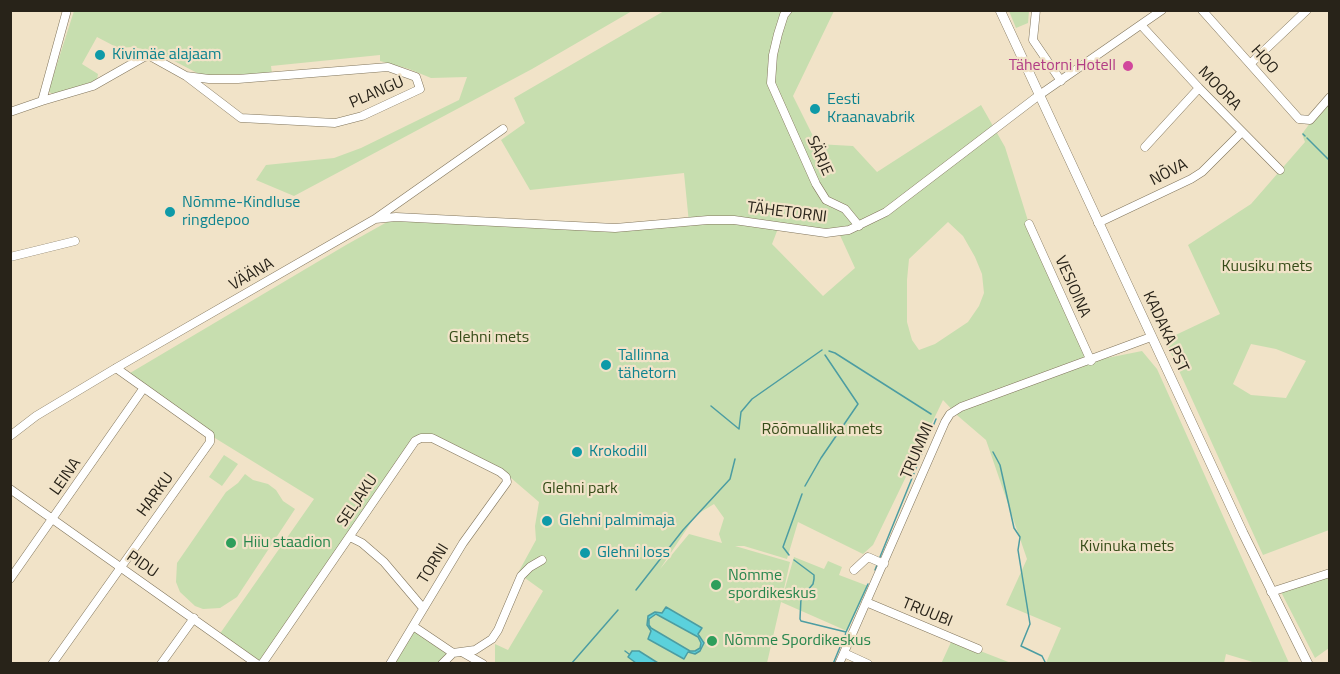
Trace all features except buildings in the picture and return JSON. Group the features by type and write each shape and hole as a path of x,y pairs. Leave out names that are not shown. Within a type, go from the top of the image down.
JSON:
{"main road":[{"name":"KADAKA PST","path":"999,10 1271,592 1308,663"}],"street":[{"path":"10,112 42,101 68,10"},
{"name":"SÄRJE","path":"788,10 784,15 773,55 771,83 816,184 826,200 845,209 859,226"},
{"path":"1036,10 1032,40 1061,81"},
{"name":"TÄHETORNI","path":"375,219 396,217 615,228 734,220 826,232 849,230 886,212 1038,96 1162,10"},
{"name":"HOO","path":"1202,10 1299,119 1310,120 1329,98"},
{"path":"1250,64 1307,10"},
{"name":"MOORA","path":"1141,25 1280,170"},
{"name":"PLANGU","path":"42,101 93,86 144,57 150,56 186,76 240,118 334,123 362,116 420,89 416,77 388,67 238,79 186,76"},
{"path":"1145,147 1199,88"},
{"name":"VÄÄNA","path":"10,436 36,416 116,368 375,219 503,129"},
{"name":"NÕVA","path":"1098,223 1191,179 1202,172 1242,132"},
{"name":"VESIOINA","path":"1029,224 1091,361"},
{"path":"10,257 75,241"},
{"name":"TRUMMI","path":"839,663 945,422 951,414 961,407 1151,337"},
{"name":"HARKU","path":"52,663 210,442 210,435 116,368"},
{"name":"LEINA","path":"10,579 143,389"},
{"name":"SELJAKU","path":"262,663 415,441 421,438 432,438 488,465 506,477 507,482"},
{"name":"TORNI","path":"390,663 463,543 507,482"},
{"name":"PIDU","path":"10,489 257,663"},
{"path":"350,537 362,543 384,562 423,608"},
{"path":"854,570 868,557 884,564"},
{"path":"442,663 453,653 475,650 492,639 521,576 542,560"},
{"path":"1271,592 1329,573"},
{"name":"TRUUBI","path":"866,602 978,649"},
{"path":"161,663 194,618"},
{"path":"413,626 453,653"},
{"path":"462,652 483,663"},
{"path":"844,653 868,663"}],"green space":[{"path":"74,11 632,11 532,69 294,196 256,180 266,165 334,158 361,148 459,100 467,77 431,78 380,61 380,55 271,66 272,74 201,75 159,53 133,47 118,48 97,37 82,64 98,74 97,80 55,95 49,92 50,86"},
{"path":"664,11 834,11 793,96 817,144 853,146 877,172 981,105 1005,147 1029,224 1092,361 1142,351 1157,369 1289,663 1256,663 1226,654 1224,663 1046,663 1061,628 1006,605 1027,559 986,440 943,400 873,545 863,554 798,522 787,559 744,546 735,546 790,562 767,663 495,663 495,644 508,650 543,591 518,573 536,540 535,526 539,502 504,472 432,438 421,438 262,663 219,635 314,499 210,435 125,376 396,217 615,228 689,223 684,173 530,190 501,140 525,123 514,98","holes":["948,222 963,236 982,274 984,293 979,306 968,322 935,344 919,350 912,340 907,322 909,259","779,226 838,231 855,268 823,296 772,244","714,504 724,518 719,534 722,543 689,534 660,569 696,515"]},
{"path":"1009,11 1029,11 1028,23 1016,28"},
{"name":"Kuusiku mets","path":"1329,97 1329,530 1263,555 1165,340 1220,314 1188,245 1251,204 1305,142 1302,134","holes":["1251,344 1276,349 1306,361 1286,398 1251,395 1233,384"]},
{"path":"224,455 238,464 222,486 209,477"},
{"name":"Hiiu staadion","path":"245,474 253,480 268,484 276,490 283,501 295,509 237,597 220,608 203,609 195,606 180,592 176,582 177,563 226,492"},
{"path":"794,557 824,569 828,561 842,567 839,575 868,586 847,631 781,602"},
{"path":"1324,576 1329,580 1329,648 1315,658 1281,592"},
{"path":"413,628 448,653 440,663 392,664"},
{"path":"952,640 1011,663 941,664"}],"water":[{"path":"666,607 702,628 698,634 704,643 700,651 695,654 688,652 684,659 648,639 651,631 647,625 648,616 655,612 662,613","holes":["656,614 698,637 701,643 700,648 690,651 651,628 649,619"]},
{"path":"632,651 639,651 658,663 636,663 628,657"}],"waterway":[{"path":"1307,138 1330,161"},
{"path":"711,406 739,429 741,412 752,399 822,350"},
{"path":"829,351 931,414"},
{"path":"805,486 858,404 825,355"},
{"path":"880,557 936,419"},
{"path":"993,452 1000,465 1014,528 1020,537 1018,550 1030,624 1021,646 1042,656 1046,664"},
{"path":"636,590 683,530 730,479 735,459"},
{"path":"789,555 783,547 802,494"},
{"path":"794,560 814,575 813,584 801,598 801,621 846,632 845,636"},
{"path":"875,570 877,565"},
{"path":"846,632 868,584"},
{"path":"571,664 618,610"},
{"path":"833,664 840,647"},
{"path":"625,651 629,654"}],"place":[{"name":"Kivimäe alajaam","path":"100,55"},
{"name":"Tähetorni Hotell","path":"1128,66"},
{"name":"Eesti Kraanavabrik","path":"815,109"},
{"name":"Nõmme-Kindluse ringdepoo","path":"170,212"},
{"name":"Tallinna tähetorn","path":"606,365"},
{"name":"Krokodill","path":"577,452"},
{"name":"Glehni palmimaja","path":"547,521"},
{"name":"Hiiu staadion","path":"231,543"},
{"name":"Glehni loss","path":"585,553"},
{"name":"Nõmme spordikeskus","path":"716,585"},
{"name":"Nõmme Spordikeskus","path":"712,641"}],"park label":[{"name":"Glehni mets","path":"489,338"},
{"name":"Rõõmuallika mets","path":"822,430"},
{"name":"Glehni park","path":"580,489"},
{"name":"Kivinuka mets","path":"1127,547"}]}
